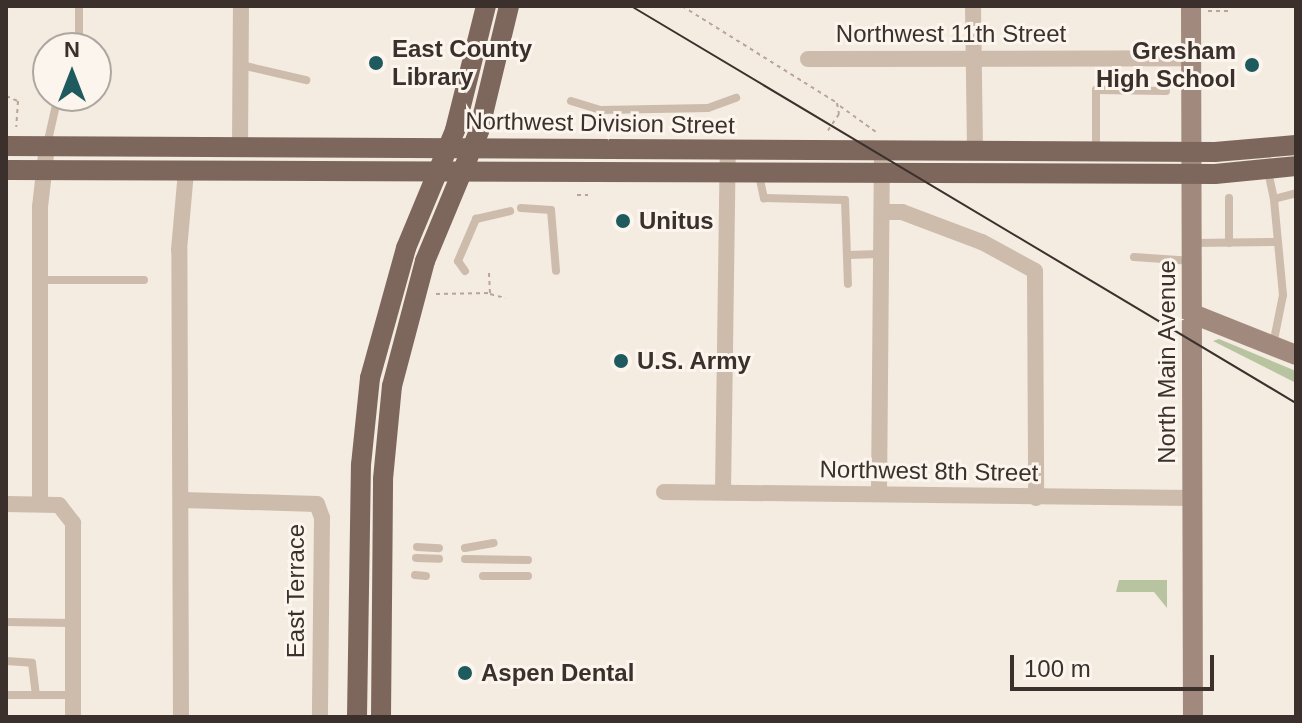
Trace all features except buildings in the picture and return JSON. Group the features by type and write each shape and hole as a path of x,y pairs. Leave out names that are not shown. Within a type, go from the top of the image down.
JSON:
{"main road":[{"path":"357,717 365,410 390,295 448,147 472,73 486,6"},
{"path":"381,717 384,453 399,352 415,294 473,148 494,79 509,6"},
{"name":"Northwest Division Street","path":"11,137 47,146 1193,152 1296,145"},
{"name":"Northwest Division Street","path":"6,170 1193,174 1268,171 1296,166"}],"street":[{"path":"240,146 241,6"},
{"path":"973,6 975,151"},
{"name":"North Main Avenue","path":"1191,8 1193,717"},
{"name":"Northwest 11th Street","path":"808,59 1191,58"},
{"path":"40,504 42,171 47,146"},
{"path":"723,492 728,150"},
{"path":"879,493 882,151"},
{"path":"181,717 183,500 179,250 186,171"},
{"path":"883,212 902,212 982,242 1035,271 1036,498"},
{"path":"1193,314 1296,355"},
{"name":"Northwest 8th Street","path":"664,492 879,493 938,499 1193,498"},
{"name":"East Terrace","path":"183,500 317,504 322,518 320,717"},
{"path":"6,504 59,505 73,523 73,717"}],"lane":[{"path":"79,6 79,32"},
{"path":"241,65 306,80"},
{"path":"1096,152 1096,90 1166,91"},
{"path":"571,101 600,110 662,109 708,108 736,98"},
{"path":"47,146 54,112"},
{"path":"1268,171 1274,199 1283,295 1273,346"},
{"path":"759,173 764,198 845,200 848,284"},
{"path":"1274,199 1296,193"},
{"path":"1229,198 1229,243"},
{"path":"521,208 551,210 556,271"},
{"path":"465,271 458,261 476,219 510,211"},
{"path":"1134,257 1193,252 1229,243 1278,242"},
{"path":"848,255 879,254"},
{"path":"40,280 144,280"},
{"path":"465,548 494,543"},
{"path":"417,547 439,548"},
{"path":"416,558 439,559"},
{"path":"465,559 528,560"},
{"path":"415,575 426,576"},
{"path":"483,576 528,576"},
{"path":"6,622 72,623"},
{"path":"6,661 32,663 36,695"},
{"path":"6,695 72,695"}],"path":[{"path":"682,6 839,105 825,135"},
{"path":"1191,8 1228,11"},
{"path":"6,96 18,101 11,137"},
{"path":"577,195 588,195"},
{"path":"489,271 490,298 505,298"},
{"path":"415,294 490,293"}],"green space":[{"path":"1219,339 1296,371 1296,383 1213,341"},
{"path":"1119,580 1167,580 1167,608 1154,592 1116,592"}],"tram line":[{"path":"631,6 1296,403"}],"place":[{"name":"East County Library","path":"376,63"},
{"name":"Gresham High School","path":"1252,65"},
{"name":"Unitus","path":"623,221"},
{"name":"U.S. Army","path":"621,361"},
{"name":"Aspen Dental","path":"465,673"}]}
